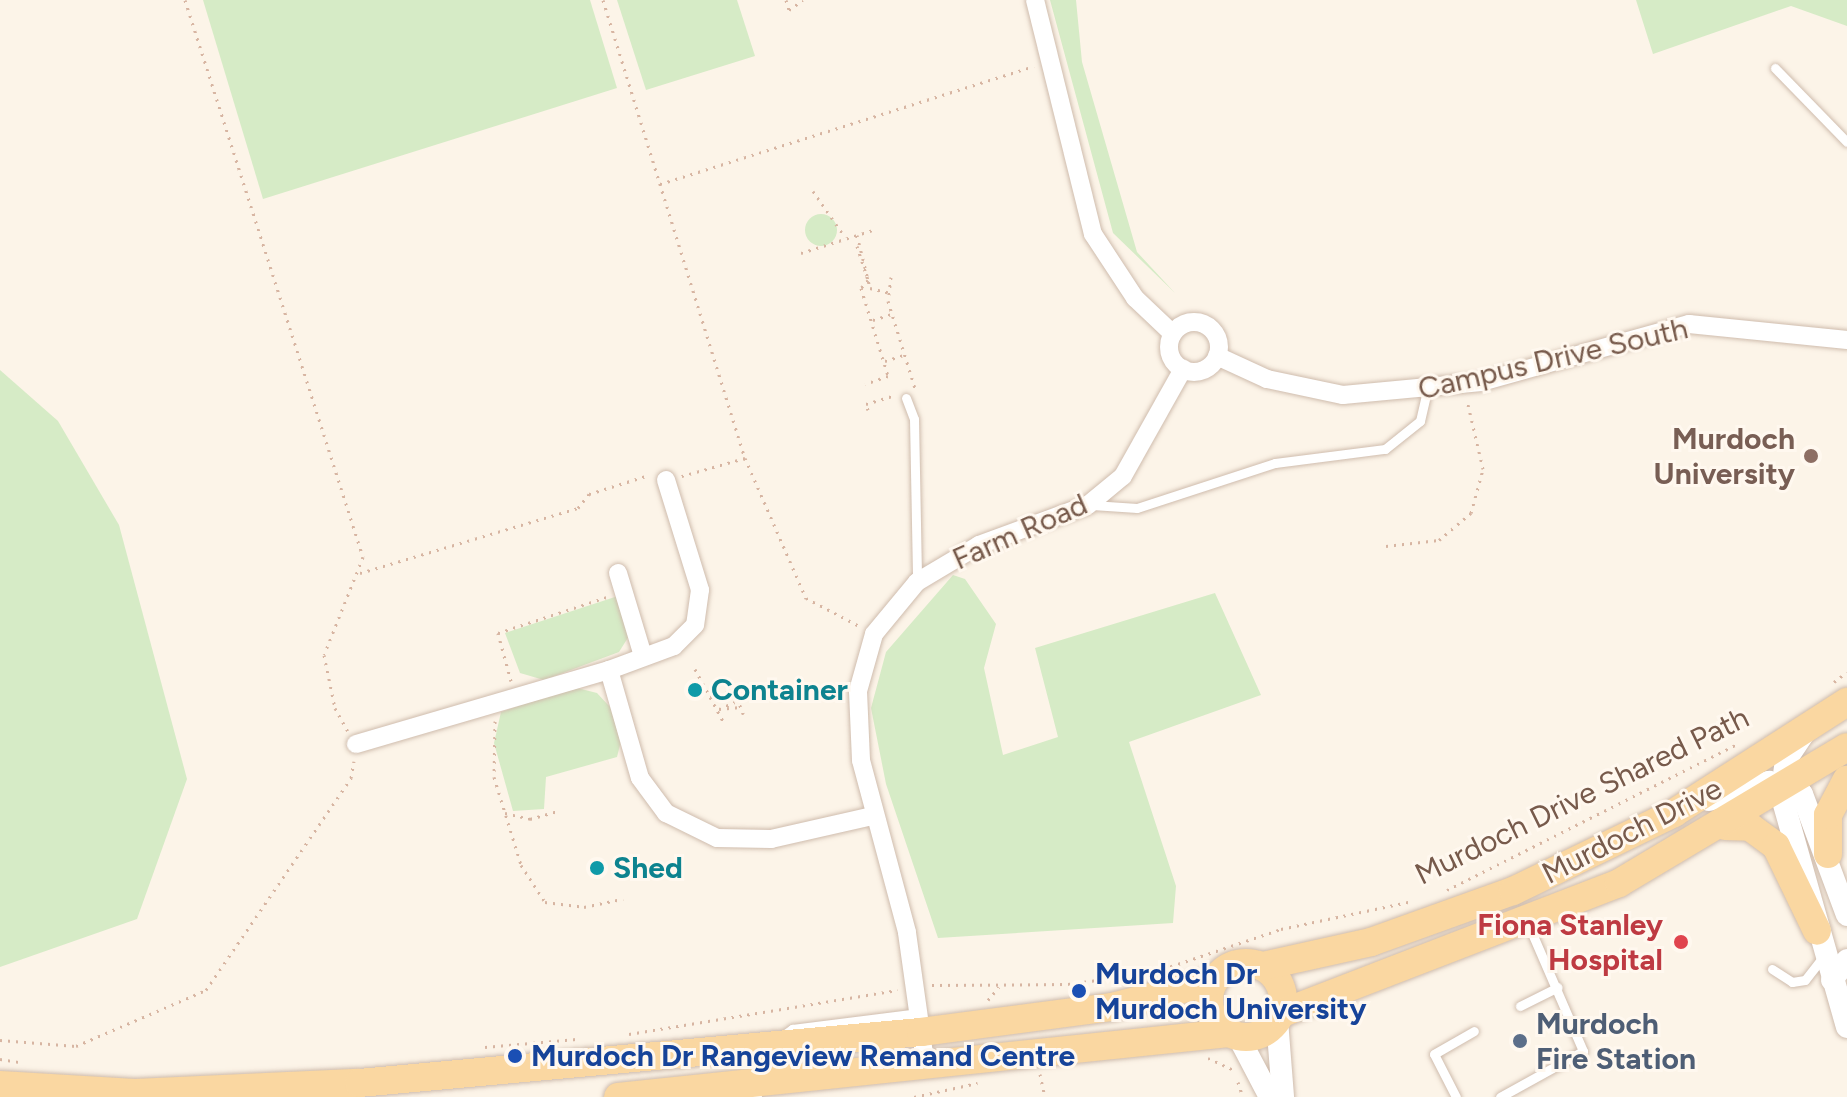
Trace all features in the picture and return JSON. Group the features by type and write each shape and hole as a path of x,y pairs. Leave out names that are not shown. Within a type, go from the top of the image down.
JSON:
{"main road":[{"name":"Murdoch Drive","path":"0,1085 242,1094 759,1048 920,1023 1112,1007 1214,981 1230,966 1263,966 1371,942 1513,891 1674,813 1805,732 1835,696"},
{"name":"Murdoch Drive","path":"618,1097 756,1090 1137,1037 1261,1034 1279,1017 1528,924 1725,826 1847,747"},
{"path":"1828,854 1828,815 1847,780"},
{"path":"1725,826 1750,827 1776,846 1821,943"},
{"path":"1513,891 1528,924"},
{"path":"1263,966 1282,992 1279,1017"},
{"path":"1214,981 1209,1004 1234,1034"}],"street":[{"path":"1035,0 1093,234 1135,298 1173,334"},
{"path":"1190,322 1207,326 1217,339 1217,356 1202,370 1183,369 1171,356 1173,334 1190,322"},
{"name":"Campus Drive South","path":"1217,356 1267,379 1343,395 1427,391 1464,385 1689,324 1847,340"},
{"name":"Farm Road","path":"926,1068 907,932 872,816 858,691 874,634 917,582 979,545 1088,505 1123,476 1183,369"},
{"path":"356,744 609,670 674,646 695,625 700,590 666,480"},
{"path":"618,573 643,656"},
{"path":"609,670 640,778 666,813 717,838 757,839 872,816"},
{"path":"1805,732 1786,760 1783,788 1821,943 1847,1025"},
{"path":"1674,813 1758,783 1783,788 1809,801 1847,915"},
{"path":"1832,980 1847,960"},
{"path":"1279,1017 1283,1097"},
{"path":"1234,1034 1270,1097"}],"lane":[{"path":"1775,68 1847,142"},
{"path":"1088,505 1137,508 1275,463 1385,449 1420,421 1427,391"},
{"path":"906,398 914,419 917,582"},
{"path":"1500,1097 1583,1051 1558,987 1528,924"},
{"path":"1772,969 1792,982 1805,980 1821,943"},
{"path":"1520,1006 1558,987"},
{"path":"1456,1097 1434,1054 1474,1031"},
{"path":"756,1090 759,1048"}],"path":[{"path":"0,1040 76,1046 206,990 351,778 356,744 335,708 324,655 363,557 185,0"},
{"path":"603,0 745,458 806,598 874,634"},
{"path":"786,0 789,10 803,0"},
{"path":"660,184 1052,60"},
{"path":"813,191 845,239"},
{"path":"801,253 873,230"},
{"path":"857,235 870,288"},
{"path":"857,246 872,320 888,376 865,384"},
{"path":"891,277 892,314 918,398"},
{"path":"865,285 892,293"},
{"path":"872,320 892,314"},
{"path":"885,361 904,355"},
{"path":"1386,546 1439,540 1471,513 1483,469 1464,385"},
{"path":"868,410 866,404 915,389"},
{"path":"358,574 578,508 589,494 653,474 666,480 745,458"},
{"path":"623,899 584,907 545,902 521,865 491,752 511,682 498,633 624,592"},
{"path":"695,669 723,721"},
{"path":"1835,696 1847,672"},
{"path":"756,696 774,684"},
{"path":"710,697 734,690 743,714"},
{"path":"741,707 723,708 737,700 756,696 858,691"},
{"name":"Murdoch Drive Shared Path","path":"1433,897 1744,741"},
{"path":"505,813 530,819 558,811"},
{"name":"Murdoch Drive Shared Path","path":"622,1036 765,1006 915,987 1068,984 1158,972 1240,940 1419,900"},
{"path":"517,1043 592,1038"},
{"path":"1197,1052 1234,1069 1243,1097"},
{"path":"1025,1075 1055,1071"},
{"path":"1040,1073 1045,1097"},
{"path":"1238,1082 1250,1097"},
{"path":"914,1097 981,1083"}],"green space":[{"path":"203,0 590,0 617,88 263,199"},
{"path":"617,0 737,0 755,56 646,90"},
{"path":"1050,0 1076,0 1082,62 1137,252 1175,293 1113,233"},
{"path":"1636,0 1847,0 1847,26 1791,6 1653,54"},
{"path":"821,214 832,219 837,230 832,241 821,246 810,241 805,230 810,219"},
{"path":"0,370 58,421 119,525 187,779 137,919 0,967"},
{"path":"953,575 965,579 996,624 984,668 1003,755 1058,737 1035,648 1215,593 1261,695 1129,742 1176,886 1173,923 938,938 886,784 871,708 886,652"},
{"path":"618,596 629,636 619,652 544,680 520,673 505,633"},
{"path":"573,687 597,693 610,707 621,741 617,757 546,777 544,809 513,811 494,743 501,712"}],"place":[{"name":"Murdoch University","path":"1811,456"},
{"name":"Container","path":"695,690"},
{"name":"Shed","path":"597,868"},
{"name":"Fiona Stanley Hospital","path":"1681,942"},
{"name":"Murdoch Dr Murdoch University","path":"1079,991"},
{"name":"Murdoch Fire Station","path":"1520,1041"},
{"name":"Murdoch Dr Rangeview Remand Centre","path":"515,1056"}]}
